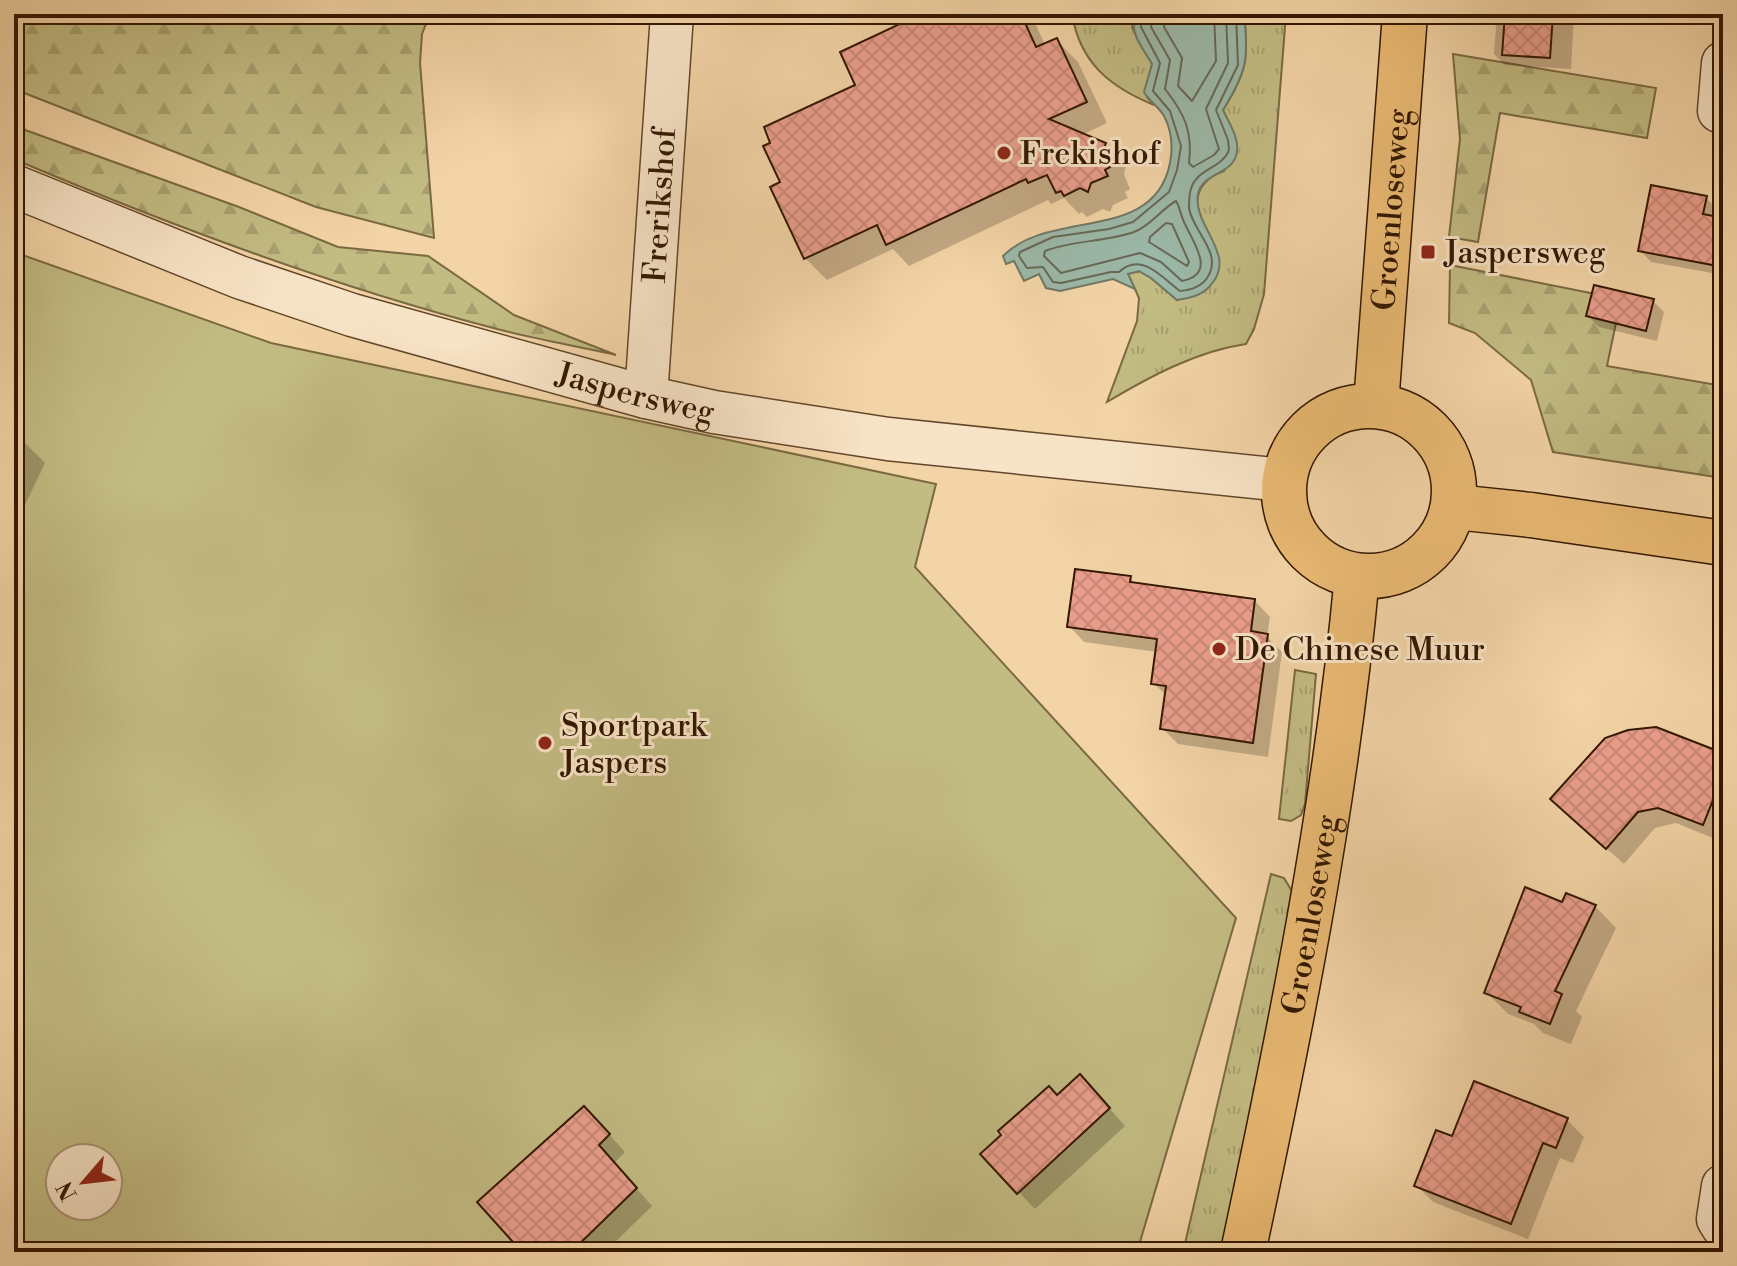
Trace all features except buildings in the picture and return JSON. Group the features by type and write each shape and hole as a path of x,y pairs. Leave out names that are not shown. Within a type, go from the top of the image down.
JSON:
{"main road":[{"name":"Groenloseweg","path":"1376,405 1405,14"},
{"path":"1376,405 1411,416 1438,441 1453,475 1455,507 1439,540 1417,562 1388,574 1357,576 1325,565 1300,543 1286,513 1283,480 1294,449 1315,424 1343,409 1376,405"},
{"path":"1455,507 1723,543"},
{"name":"Groenloseweg","path":"1243,1252 1322,856 1349,661 1357,576"}],"street":[{"name":"Frerikshof","path":"646,397 672,14"},
{"path":"1719,111 1723,63"},
{"name":"Jaspersweg","path":"14,186 239,277 352,315 646,397 714,412 888,439 1283,480"},
{"path":"1723,1186 1718,1219 1723,1227"}],"green space":[{"path":"14,14 269,14 297,21 327,23 338,14 430,14 422,34 420,63 434,238 316,207 14,89"},
{"path":"1072,14 1135,14 1132,27 1152,64 1147,97 1154,105 1111,81 1090,60 1076,31"},
{"path":"1244,14 1286,14 1264,294 1254,329 1246,344 1192,359 1107,402 1137,321 1139,298 1128,274 1139,271 1177,300 1201,216 1198,194 1210,178 1224,171 1235,138 1223,110 1242,75 1246,54"},
{"path":"1453,54 1656,88 1647,138 1500,113 1478,242 1449,237 1460,139"},
{"path":"14,126 239,207 338,247 428,256 514,315 616,355 512,333 435,312 313,274 192,231 14,159"},
{"name":"Sportpark Jaspers","path":"14,252 271,343 936,484 915,567 1236,918 1137,1252 14,1252"},
{"path":"1450,265 1621,299 1607,366 1723,386 1723,478 1553,452 1531,380 1475,333 1449,323"},
{"path":"1295,670 1316,674 1305,804 1301,815 1291,821 1279,819"},
{"path":"1271,874 1284,878 1293,893 1225,1252 1183,1252"}],"water":[{"path":"1135,14 1244,14 1246,54 1242,74 1223,110 1235,135 1235,159 1206,181 1198,194 1201,218 1220,263 1218,274 1203,292 1177,300 1139,271 1128,274 1135,289 1113,279 1060,291 1046,288 1039,274 1024,281 1014,261 1006,264 1003,256 1023,242 1047,233 1123,215 1144,205 1160,188 1170,163 1171,139 1164,116 1144,92 1152,64 1136,35"}],"place":[{"name":"Frekishof","path":"1004,153"},
{"name":"Jaspersweg","path":"1428,252"},
{"name":"De Chinese Muur","path":"1219,649"},
{"name":"Sportpark Jaspers","path":"545,743"}]}
